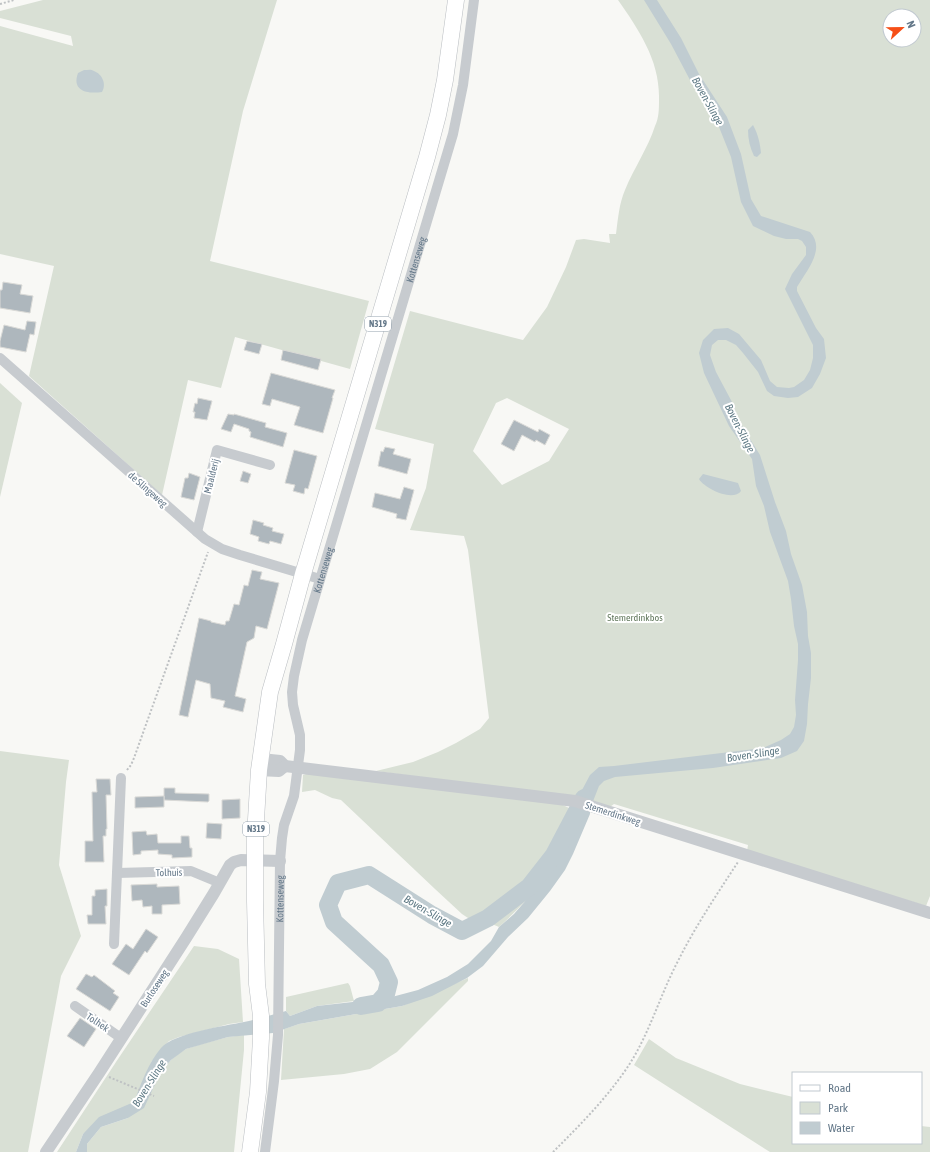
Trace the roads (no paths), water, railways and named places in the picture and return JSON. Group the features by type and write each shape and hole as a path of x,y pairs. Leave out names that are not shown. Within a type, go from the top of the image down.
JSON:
{"main road":[{"name":"Kottenseweg","path":"250,1152 258,1092 261,1038 260,1016 263,990 267,861 265,765 284,644 303,574 427,157 445,80 456,0"}],"street":[{"name":"Kottenseweg","path":"265,1152 274,1081 279,1012 267,861 282,838 284,826 294,796 298,768 300,735 292,692 294,676 302,640 320,578 453,134 463,85 474,0"},
{"name":"de Slingeweg","path":"0,358 197,532 212,543 222,549 240,556 320,578"},
{"path":"358,393 374,398"},
{"name":"Maalderij","path":"197,532 217,450 270,465"},
{"name":"Stemerdinkweg","path":"265,765 279,771 285,766 575,801 930,913"},
{"path":"114,944 121,778"},
{"name":"Burloseweg","path":"46,1152 190,932 230,865 234,862 242,860 267,861"},
{"name":"Tolhuis","path":"117,873 191,871 220,883"},
{"name":"Tolhek","path":"75,1006 122,1038"}],"water":[{"path":"644,0 657,0 681,38 699,74 727,117 741,154 751,199 761,216 810,232 816,245 816,252 810,267 797,287 797,291 816,328 824,339 826,358 820,374 812,388 798,397 788,398 774,396 767,391 758,372 736,345 726,340 718,340 712,345 710,355 716,372 732,402 739,421 760,455 786,531 791,554 802,585 807,612 808,636 811,653 811,678 804,741 797,751 781,758 713,768 615,777 604,781 599,786 590,809 590,814 565,870 528,918 508,937 483,966 467,978 432,996 402,1006 299,1024 273,1033 228,1037 186,1049 171,1060 165,1067 144,1108 128,1118 101,1127 87,1144 87,1152 76,1152 83,1134 99,1117 134,1102 145,1074 156,1054 167,1043 177,1038 200,1031 249,1021 286,1011 290,1016 317,1006 388,998 418,990 447,977 468,964 491,941 499,927 514,914 540,884 553,866 565,843 582,790 590,775 599,767 763,748 790,734 794,727 796,715 795,700 798,644 788,581 770,532 764,506 756,486 752,459 729,426 704,373 699,353 703,340 714,329 728,328 739,334 761,360 770,381 777,387 794,387 804,380 810,370 813,358 813,345 785,289 792,274 806,255 806,247 802,241 798,239 786,239 774,236 753,226 741,202 731,157 717,122 690,80 671,44"},
{"path":"84,70 93,70 99,74 104,83 102,92 92,93 79,88 76,79 78,73"},
{"path":"753,125 761,149 761,153 757,157 754,156 748,137 748,130"},
{"path":"703,474 738,483 741,491 732,495 719,493 702,483 699,479"}],"waterway":[{"name":"Boven-Slinge","path":"361,1006 378,1003 386,994 389,982 381,965 334,922 328,905 338,883 369,875 432,915 462,931 488,918 529,887 554,855 584,798"}],"park label":[{"name":"Stemerdinkbos","path":"635,617"}]}
